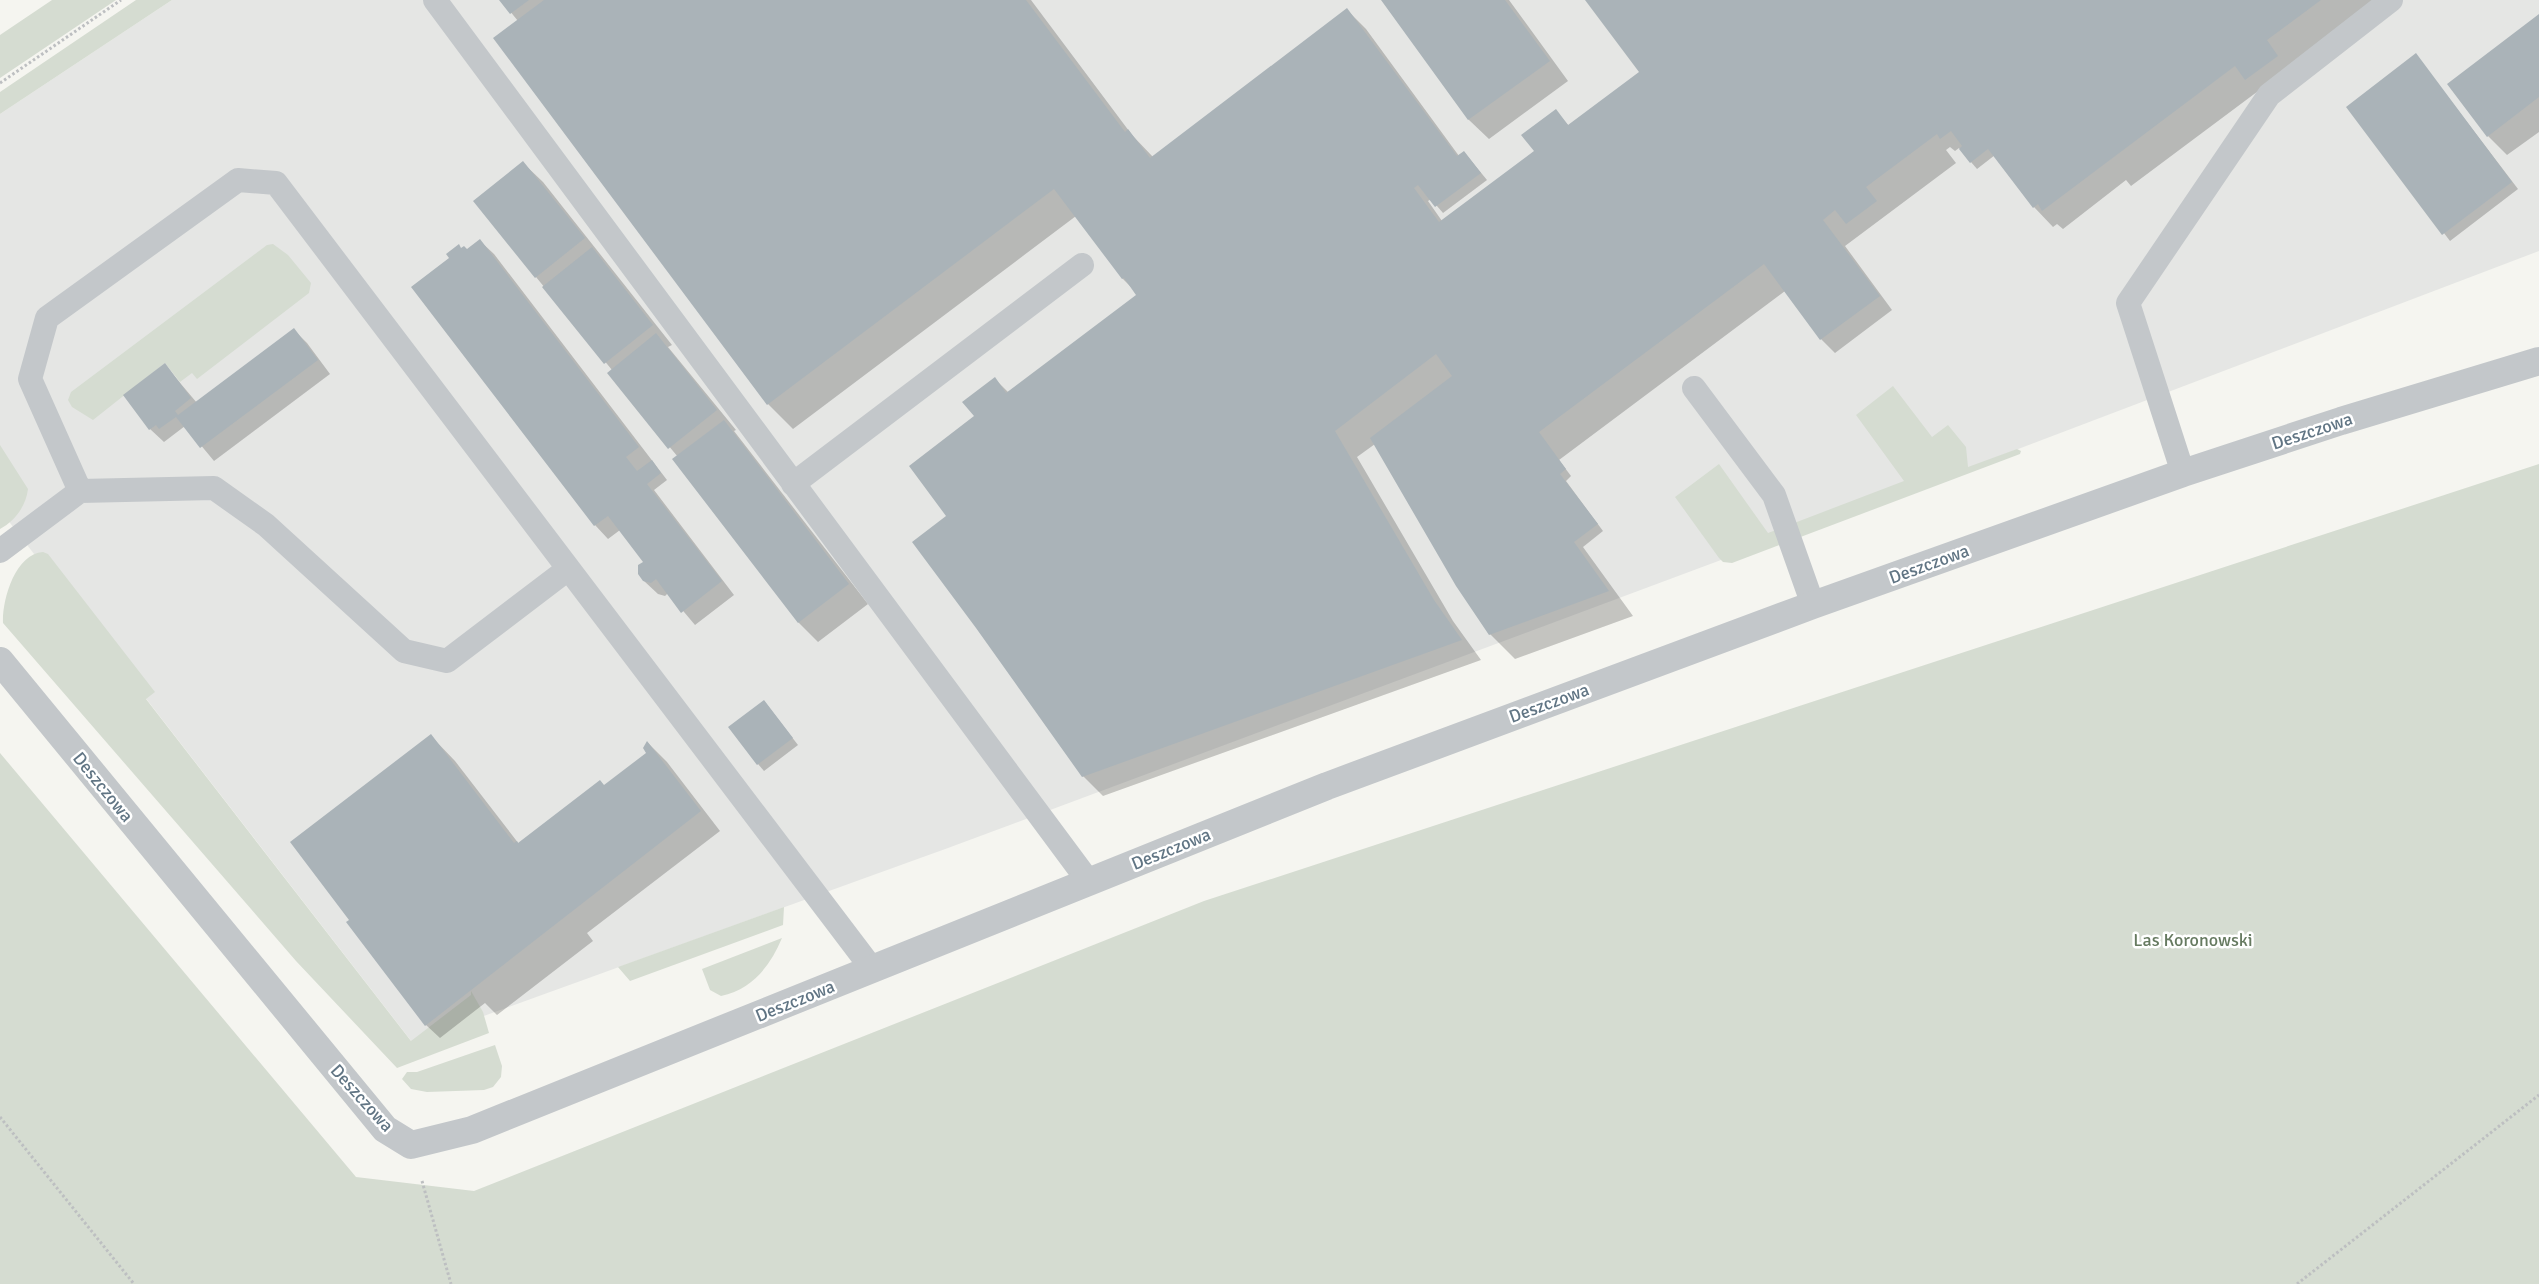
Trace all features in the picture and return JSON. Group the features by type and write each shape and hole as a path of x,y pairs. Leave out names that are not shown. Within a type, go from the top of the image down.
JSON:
{"street":[{"name":"Deszczowa","path":"0,661 384,1130 411,1145 472,1130 1327,786 1813,605 2183,473 2341,421 2539,361"}],"lane":[{"path":"435,0 1089,882"},
{"path":"2183,473 2128,303 2269,94 2391,0"},
{"path":"80,491 30,380 47,318 238,180 276,183 873,970"},
{"path":"793,484 1082,265"},
{"path":"1694,388 1774,496 1813,605"},
{"path":"0,551 80,491 214,488 266,525 404,651 447,660 568,569"}],"path":[{"path":"0,83 121,0"},
{"path":"2297,1284 2539,1095"},
{"path":"0,1117 134,1284"},
{"path":"411,1145 451,1284"}],"shaded area":[{"path":"172,0 2539,0 2539,251 1968,468 948,848 412,1042 0,510 0,114"}],"green space":[{"path":"52,0 116,0 0,78 0,35"},
{"path":"136,0 172,0 0,114 0,92"},
{"path":"273,244 288,255 311,283 309,293 197,379 192,373 180,382 165,363 93,420 72,407 68,400 71,392 267,245"},
{"path":"1893,386 1932,437 1948,425 1966,447 1968,467 2017,449 2021,451 2020,454 1732,563 1723,562 1675,497 1719,464 1768,533 1904,481 1856,415"},
{"path":"0,445 28,489 25,501 19,512 0,529"},
{"name":"Las Koronowski","path":"2539,464 2539,1284 0,1284 0,753 356,1177 474,1191 1204,901"},
{"path":"43,552 48,554 155,692 146,699 411,1041 471,995 471,991 483,1012 489,1033 397,1068 296,961 3,623 3,613 8,591 18,569 33,555"},
{"path":"784,907 783,925 630,981 618,967"},
{"path":"782,938 766,967 751,982 732,993 721,996 710,990 702,969"},
{"path":"495,1045 502,1066 501,1077 493,1087 484,1090 427,1092 411,1089 402,1079 407,1072 417,1072"}],"building":[{"path":"499,0 529,0 510,14"},
{"path":"544,0 1026,0 1125,132 1128,129 1150,158 1347,8 1457,156 1464,151 1481,173 1435,207 1418,185 1414,188 1439,222 1534,151 1521,135 1556,109 1568,125 1639,72 1585,0 2321,0 2267,40 2278,56 2245,80 2235,66 2042,211 2038,204 2033,208 1988,149 1970,163 1959,149 1962,146 1951,131 1940,139 1937,134 1866,187 1877,201 1846,224 1835,210 1823,220 1880,296 1820,340 1764,264 1539,432 1566,469 1560,474 1598,524 1574,542 1609,591 1489,635 1456,586 1370,438 1452,376 1436,354 1335,431 1434,600 1462,640 1082,777 912,542 946,516 909,466 974,416 962,402 995,377 1006,393 1136,295 1054,189 767,405 493,38"},
{"path":"1381,0 1505,0 1550,61 1468,120"},
{"path":"2539,14 2539,97 2487,137 2447,84"},
{"path":"2416,53 2512,182 2442,235 2346,107"},
{"path":"523,161 585,238 535,278 473,201"},
{"path":"480,239 639,447 626,457 637,471 652,460 661,473 647,484 722,581 681,613 656,579 651,583 643,581 638,574 638,565 643,562 608,516 594,526 411,287 449,258 446,254 459,244 461,248 464,246 467,249"},
{"path":"592,247 653,325 604,364 542,287"},
{"path":"294,328 318,360 200,448 176,417 159,429 156,425 149,430 123,395 165,363 191,398 175,411 178,415"},
{"path":"656,333 717,410 668,449 607,373"},
{"path":"724,420 849,584 798,623 672,459"},
{"path":"764,700 793,738 757,765 728,727"},
{"path":"431,734 514,843 517,841 518,843 600,780 604,785 646,753 643,748 647,741 701,811 425,1026 346,922 349,920 290,842"}]}
